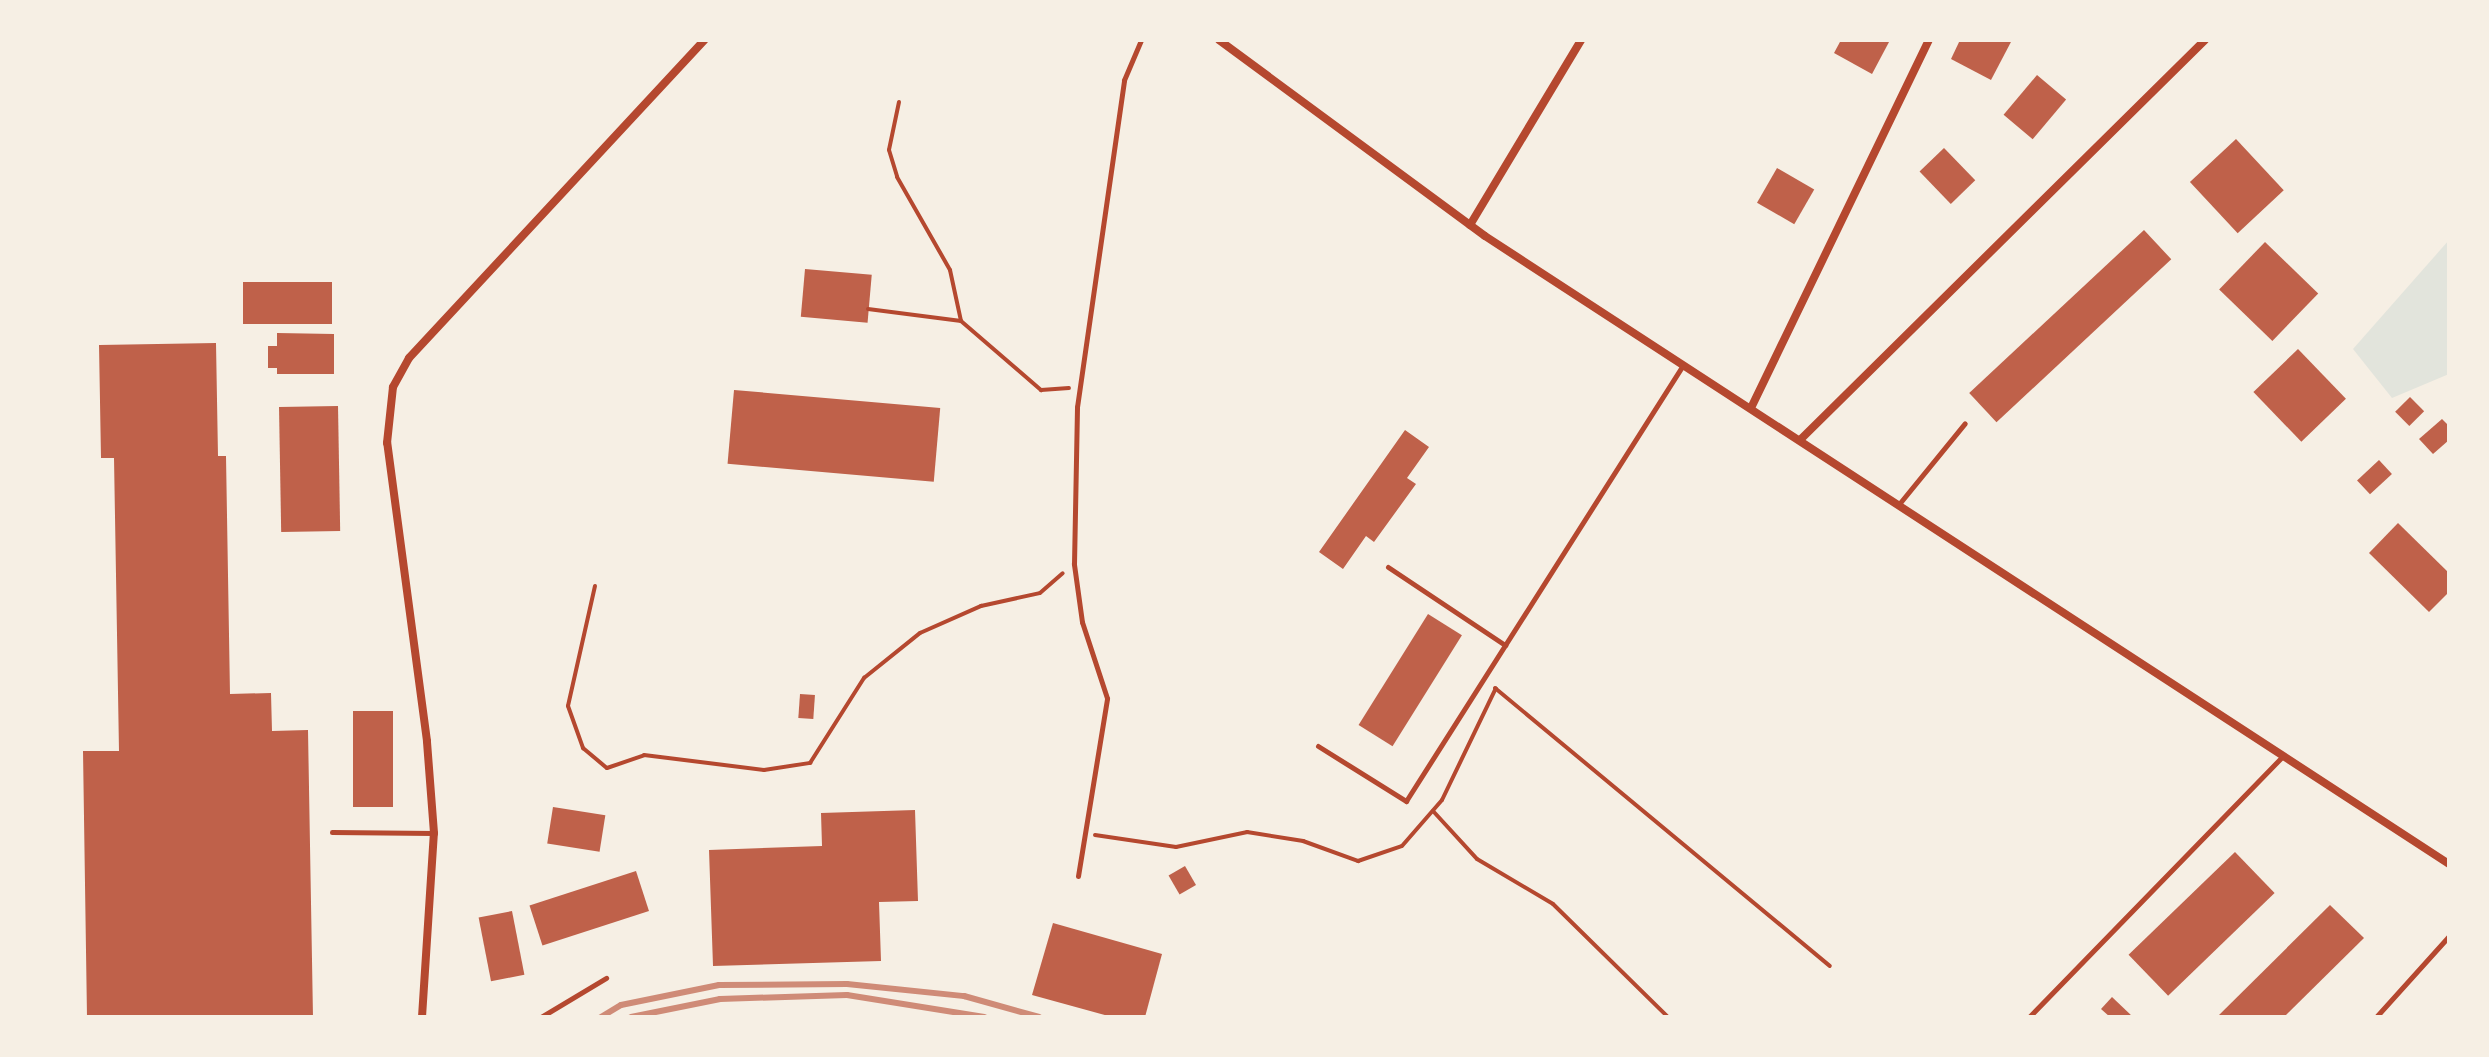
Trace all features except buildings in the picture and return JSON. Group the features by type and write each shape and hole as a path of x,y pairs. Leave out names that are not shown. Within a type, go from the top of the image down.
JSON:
{"street":[{"path":"422,1017 434,833 427,741 387,443 393,387 409,358 704,40"},
{"path":"1219,40 1470,225 2449,864"},
{"path":"1470,225 1581,40"},
{"path":"1751,408 1929,40"},
{"path":"1800,440 2205,40"}],"lane":[{"path":"1078,876 1107,698 1082,622 1074,564 1080,387 1124,80 1141,40"},
{"path":"1318,746 1406,801 1683,364"},
{"path":"1899,504 1965,423"},
{"path":"1388,567 1505,645"},
{"path":"2029,1017 2283,756"},
{"path":"332,832 434,833"},
{"path":"2376,1017 2449,936"},
{"path":"541,1017 606,978"}],"path":[{"path":"899,102 889,150 897,177 950,270 961,321"},
{"path":"868,309 961,321 1041,390 1080,387"},
{"path":"595,586 568,706 583,748 607,768 644,755 764,770 810,763 864,678 920,633 981,606 1040,593 1074,564"},
{"path":"1484,679 1830,966"},
{"path":"1083,832 1176,847 1247,832 1303,841 1358,861 1402,846 1433,811 1474,740 1496,688"},
{"path":"1433,811 1477,859 1553,904 1668,1017"}],"shaded area":[{"path":"2449,240 2449,374 2392,398 2353,349"}],"railway":[{"path":"601,1017 621,1005 719,985 847,984 964,996 1039,1017"},
{"path":"631,1017 720,999 847,995 984,1017"}]}
